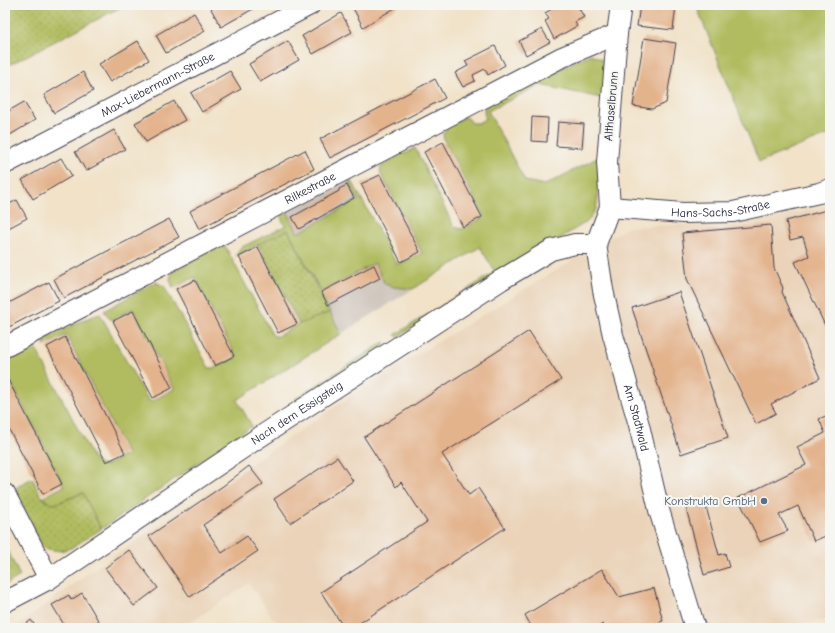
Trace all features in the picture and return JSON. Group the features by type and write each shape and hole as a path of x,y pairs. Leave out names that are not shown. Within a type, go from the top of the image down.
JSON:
{"street":[{"name":"Max-Liebermann-Straße","path":"5,164 310,5"},
{"name":"Althaselbrunn","path":"610,207 607,162 617,34 621,5"},
{"name":"Rilkestraße","path":"5,347 560,58 617,34"},
{"name":"Hans-Sachs-Straße","path":"610,207 683,213 733,212 830,189"},
{"name":"Am Stadtwald","path":"610,207 596,244 603,290 613,334 639,425 659,510 696,628"},
{"name":"Nach dem Essigsteig","path":"5,602 49,579 246,446 501,280 551,250 575,244 596,244"},
{"path":"5,494 49,579"}],"shaded area":[{"path":"348,181 358,200 297,233 286,209"},
{"path":"830,205 830,619 784,628 280,628 249,583 182,628 14,628 97,567 378,378 628,227 758,221"},
{"path":"375,263 394,287 413,289 341,334 321,292"}],"green space":[{"path":"5,5 125,5 5,67"},
{"path":"696,5 830,5 830,134 759,162"},
{"path":"591,54 601,59 607,66 606,99 540,85 488,111 525,181 545,185 599,157 598,197 596,209 588,221 398,337 395,335 495,272 480,247 413,289 394,287 385,284 375,263 321,292 288,230 236,256 240,248 285,226 281,215 286,209 298,233 358,200 348,181 352,181 396,263 400,264 422,253 380,172 381,167 396,155 407,153 415,148 454,227 462,229 484,217 444,140 443,134 449,125 465,117 472,123 478,123 485,119 484,109 487,103"},
{"path":"288,230 330,312 299,324 258,244"},
{"path":"221,243 225,246 273,336 278,336 299,324 330,312 341,334 237,400 252,426 101,529 83,493 55,504 51,504 42,498 64,486 5,371 5,354 28,343 34,345 94,460 100,465 105,466 127,454 66,335 44,346 45,339 85,319 100,314 148,400 152,401 174,389 133,309 111,320 104,311 155,282 164,286 209,368 214,368 236,357 195,277 173,288 170,279 172,272"},
{"path":"384,342 383,349 297,402 295,399"},
{"path":"32,478 41,495 51,503 55,504 83,493 101,529 71,548 60,551 43,548 14,489"},
{"path":"5,545 20,576 5,585"}],"building":[{"path":"217,5 260,5 221,27 211,9"},
{"path":"358,5 400,5 363,27 353,8"},
{"path":"559,5 566,5 567,8 577,5 584,17 575,22 577,26 554,39 545,21 549,19 545,13"},
{"path":"640,5 676,5 673,30 637,26"},
{"path":"194,13 205,31 166,53 156,35"},
{"path":"341,13 352,32 313,54 302,36"},
{"path":"542,29 550,42 526,55 519,41"},
{"path":"644,38 676,43 666,103 652,109 633,106"},
{"path":"138,41 149,60 110,82 99,64"},
{"path":"288,41 299,60 260,82 249,64"},
{"path":"495,46 505,65 488,75 485,69 473,75 475,81 463,87 455,73 468,66 465,61"},
{"path":"230,71 241,89 202,112 191,93"},
{"path":"83,72 93,91 54,113 44,95"},
{"path":"435,79 445,98 330,158 320,139"},
{"path":"174,101 185,120 146,142 135,123"},
{"path":"24,102 35,120 5,138 5,113"},
{"path":"532,117 548,118 547,142 531,141"},
{"path":"558,122 584,124 582,148 556,146"},
{"path":"114,130 125,149 86,171 75,152"},
{"path":"443,142 482,217 463,227 424,152"},
{"path":"305,150 314,169 199,229 190,211"},
{"path":"61,158 72,176 33,199 22,180"},
{"path":"380,175 420,252 401,262 361,184"},
{"path":"347,185 354,198 299,229 292,217"},
{"path":"17,200 27,218 5,230 5,206"},
{"path":"830,209 830,336 795,262 809,256 803,237 790,240 786,221"},
{"path":"169,219 179,237 64,298 54,279"},
{"path":"771,225 774,268 783,288 782,292 820,378 771,404 776,413 756,424 687,279 682,233"},
{"path":"258,247 297,324 278,333 239,257"},
{"path":"374,265 380,278 328,305 321,292"},
{"path":"195,280 234,356 215,366 176,289"},
{"path":"49,282 59,301 5,329 5,305"},
{"path":"679,292 728,438 681,454 632,308"},
{"path":"133,311 172,388 153,398 113,321"},
{"path":"529,331 561,380 442,454 469,495 478,488 505,528 352,628 344,628 321,592 427,522 401,482 396,487 364,437"},
{"path":"65,337 125,453 106,462 47,347"},
{"path":"5,374 62,484 43,494 5,422"},
{"path":"830,414 830,534 814,541 798,506 779,515 788,531 760,542 738,498 806,465 797,447 825,433 819,419"},
{"path":"337,457 353,481 290,523 274,499"},
{"path":"249,466 263,484 203,525 222,553 247,536 258,551 190,597 149,536 223,486"},
{"path":"705,503 719,555 725,553 729,567 704,575 686,508"},
{"path":"129,550 158,588 134,606 105,568"},
{"path":"602,569 619,597 654,588 663,621 639,628 604,628 603,624 596,628 532,628 525,615"},
{"path":"82,593 102,628 66,628 52,605 69,595 71,600"},
{"path":"31,620 36,627 21,628"}],"place":[{"name":"Konstrukta GmbH","path":"764,501"}]}
